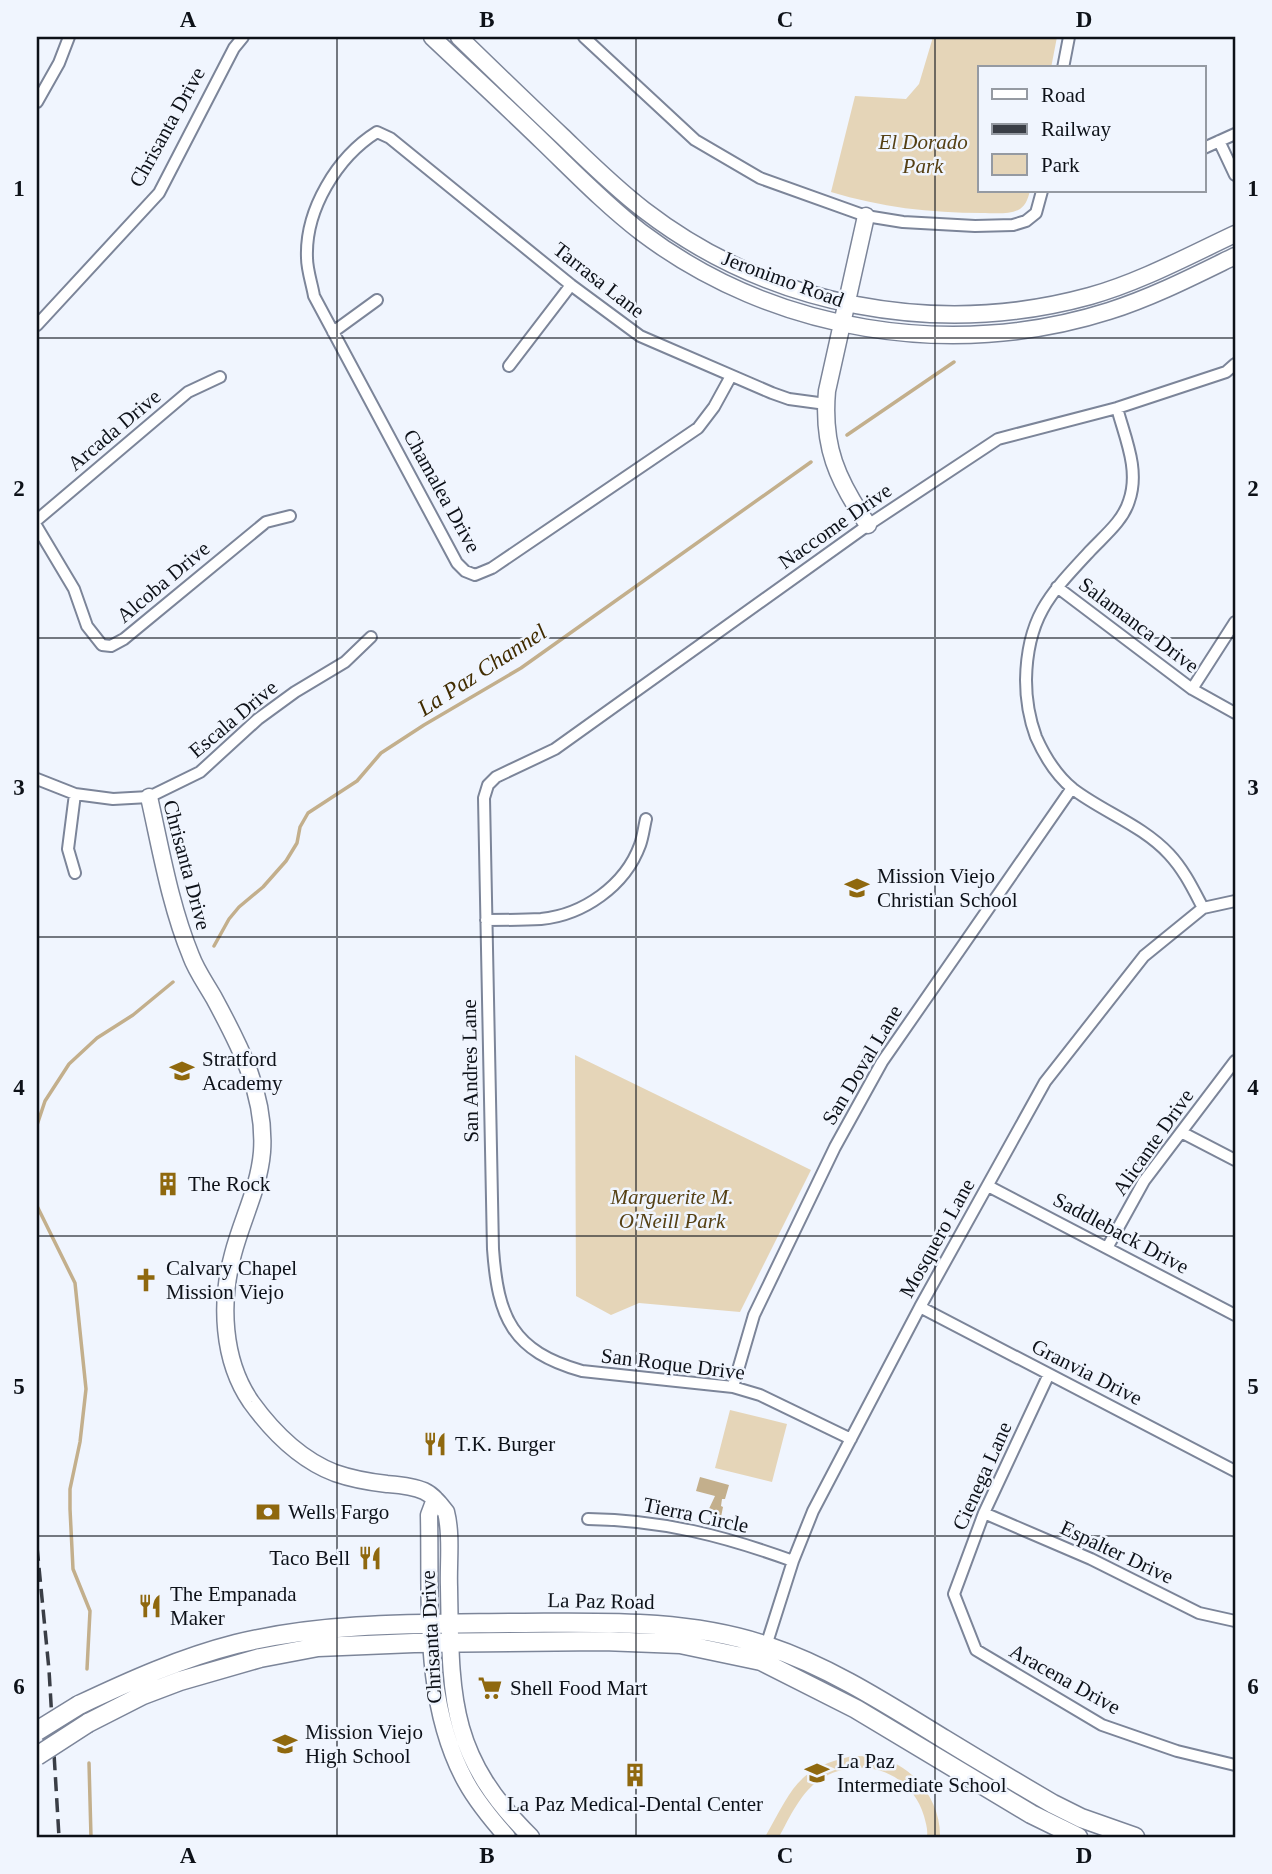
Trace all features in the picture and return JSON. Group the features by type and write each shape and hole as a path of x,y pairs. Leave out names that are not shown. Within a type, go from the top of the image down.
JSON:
{"main road":[{"name":"Jeronimo Road","path":"432,37 606,203 642,233 725,283 787,307 842,324 892,332 940,335 997,333 1044,327 1134,303 1235,256"},
{"name":"Jeronimo Road","path":"459,37 604,176 672,230 744,269 805,292 847,304 902,312 954,315 1016,311 1055,304 1126,284 1235,234"},
{"path":"866,216 826,404 827,434 835,469 868,525"},
{"name":"Chrisanta Drive","path":"149,797 175,912 191,958 242,1048 258,1097 262,1152 254,1195 233,1252 226,1290 225,1324 233,1363 250,1400 271,1427 300,1454 333,1472 365,1481 424,1491 435,1499 448,1515 438,1700 453,1754 473,1794 507,1837"},
{"name":"La Paz Road","path":"37,1756 88,1723 143,1695 180,1681 260,1658 318,1647 441,1633 627,1623 670,1625 719,1634 764,1653 838,1677 883,1701 1053,1804 1081,1818 1135,1837"},
{"name":"La Paz Road","path":"37,1731 79,1705 171,1664 238,1644 276,1635 349,1627 441,1633"},
{"name":"Chrisanta Drive","path":"441,1633 453,1699 467,1746 493,1793 509,1815 531,1837"},
{"name":"La Paz Road","path":"764,1653 1031,1814 1078,1837"}],"street":[{"path":"37,102 69,37"},
{"name":"Chrisanta Drive","path":"37,325 159,193 234,48 243,37"},
{"path":"584,37 695,140 760,178 866,216 903,222 1013,225 1031,218 1039,205 1042,192"},
{"path":"1063,66 1069,37"},
{"name":"Tarrasa Lane","path":"377,132 390,138 571,285 640,336 789,399 826,404"},
{"name":"Chamalea Drive","path":"377,132 365,140 333,175 318,201 310,228 307,258 314,296 457,563 465,571 475,575 492,568 698,428 714,407 731,376"},
{"path":"1206,147 1235,134"},
{"path":"1219,141 1235,175"},
{"path":"509,366 571,285"},
{"path":"333,332 377,300"},
{"name":"Naccome Drive","path":"488,785 496,777 555,749 868,525 998,439 1117,408 1226,372 1235,363"},
{"name":"Arcada Drive","path":"37,520 188,392 220,377"},
{"path":"1117,408 1132,463 1133,482 1129,501 1114,525 1057,587 1039,613 1028,650 1028,709 1038,740 1057,772 1072,788 1152,839 1169,853 1182,869 1203,908"},
{"name":"Alcoba Drive","path":"37,527 74,589 88,626 102,645 111,646 124,639 266,522 290,516"},
{"name":"Salamanca Drive","path":"1057,587 1192,689 1235,713"},
{"path":"1192,689 1235,622"},
{"name":"Escala Drive","path":"149,797 200,772 258,719 295,692 345,662 371,637"},
{"name":"Chrisanta Drive","path":"37,779 75,794 113,799 149,797"},
{"name":"San Andres Lane","path":"488,785 484,798 495,1282 499,1301 508,1321 529,1347"},
{"name":"San Doval Lane","path":"733,1387 754,1315 835,1147 882,1062 1072,788"},
{"path":"75,794 68,849 75,873"},
{"path":"486,920 543,919 572,912 595,901 630,866 640,844 646,818"},
{"name":"Mosquero Lane","path":"764,1653 793,1561 813,1511 920,1307 1045,1082 1144,956 1203,908 1235,901"},
{"name":"Alicante Drive","path":"1107,1248 1144,1181 1235,1061"},
{"path":"1181,1132 1235,1160"},
{"name":"Saddleback Drive","path":"988,1186 1235,1315"},
{"name":"Granvia Drive","path":"920,1307 1235,1471"},
{"name":"San Roque Drive","path":"529,1347 543,1357 582,1371 733,1387 760,1395 850,1438"},
{"name":"Cienega Lane","path":"954,1594 984,1513 1049,1374"},
{"name":"Espalter Drive","path":"984,1513 1091,1559 1199,1613 1235,1621"},
{"name":"Tierra Circle","path":"588,1519 650,1522 701,1531 793,1561"},
{"name":"Aracena Drive","path":"954,1594 976,1650 1102,1725 1177,1751 1235,1765"}],"green space":[{"name":"El Dorado Park","path":"933,37 1057,37 1051,66 978,66 978,192 1030,192 1020,209 1001,213 924,210 868,202 831,192 855,96 906,99 919,84"},
{"name":"Marguerite M. O'Neill Park","path":"575,1055 811,1170 740,1312 639,1303 611,1315 576,1296"},
{"path":"730,1410 787,1424 772,1482 715,1468"},
{"path":"853,1756 889,1761 913,1775 930,1797 936,1810 940,1837 927,1837 924,1816 909,1788 884,1772 855,1768 839,1771 816,1782 797,1804 779,1837 765,1837 798,1783 819,1767"}],"shaded area":[{"path":"700,1477 729,1485 725,1499 722,1499 721,1517 707,1513 715,1496 696,1491"}],"waterway":[{"name":"La Paz Channel","path":"847,435 954,362"},
{"name":"La Paz Channel","path":"214,946 239,907 263,887 286,861 297,843 300,827 308,813 357,781 381,753 521,668 811,462"},
{"name":"La Paz Channel","path":"37,1125 45,1101 69,1064 97,1038 133,1015 173,982"},
{"name":"La Paz Channel","path":"37,1206 75,1283 86,1389 80,1442 70,1489 70,1509 73,1569 90,1611 87,1669"},
{"name":"La Paz Channel","path":"89,1763 91,1837"}],"railway":[{"path":"37,1547 49,1670 59,1837"}],"place":[{"name":"Mission Viejo Christian School","path":"857,888"},
{"name":"Stratford Academy","path":"182,1071"},
{"name":"The Rock","path":"168,1184"},
{"name":"Calvary Chapel Mission Viejo","path":"146,1280"},
{"name":"T.K. Burger","path":"435,1444"},
{"name":"Wells Fargo","path":"268,1512"},
{"name":"Taco Bell","path":"370,1558"},
{"name":"The Empanada Maker","path":"150,1606"},
{"name":"Shell Food Mart","path":"490,1688"},
{"name":"Mission Viejo High School","path":"285,1744"},
{"name":"La Paz Intermediate School","path":"817,1773"},
{"name":"La Paz Medical-Dental Center","path":"635,1775"}]}
